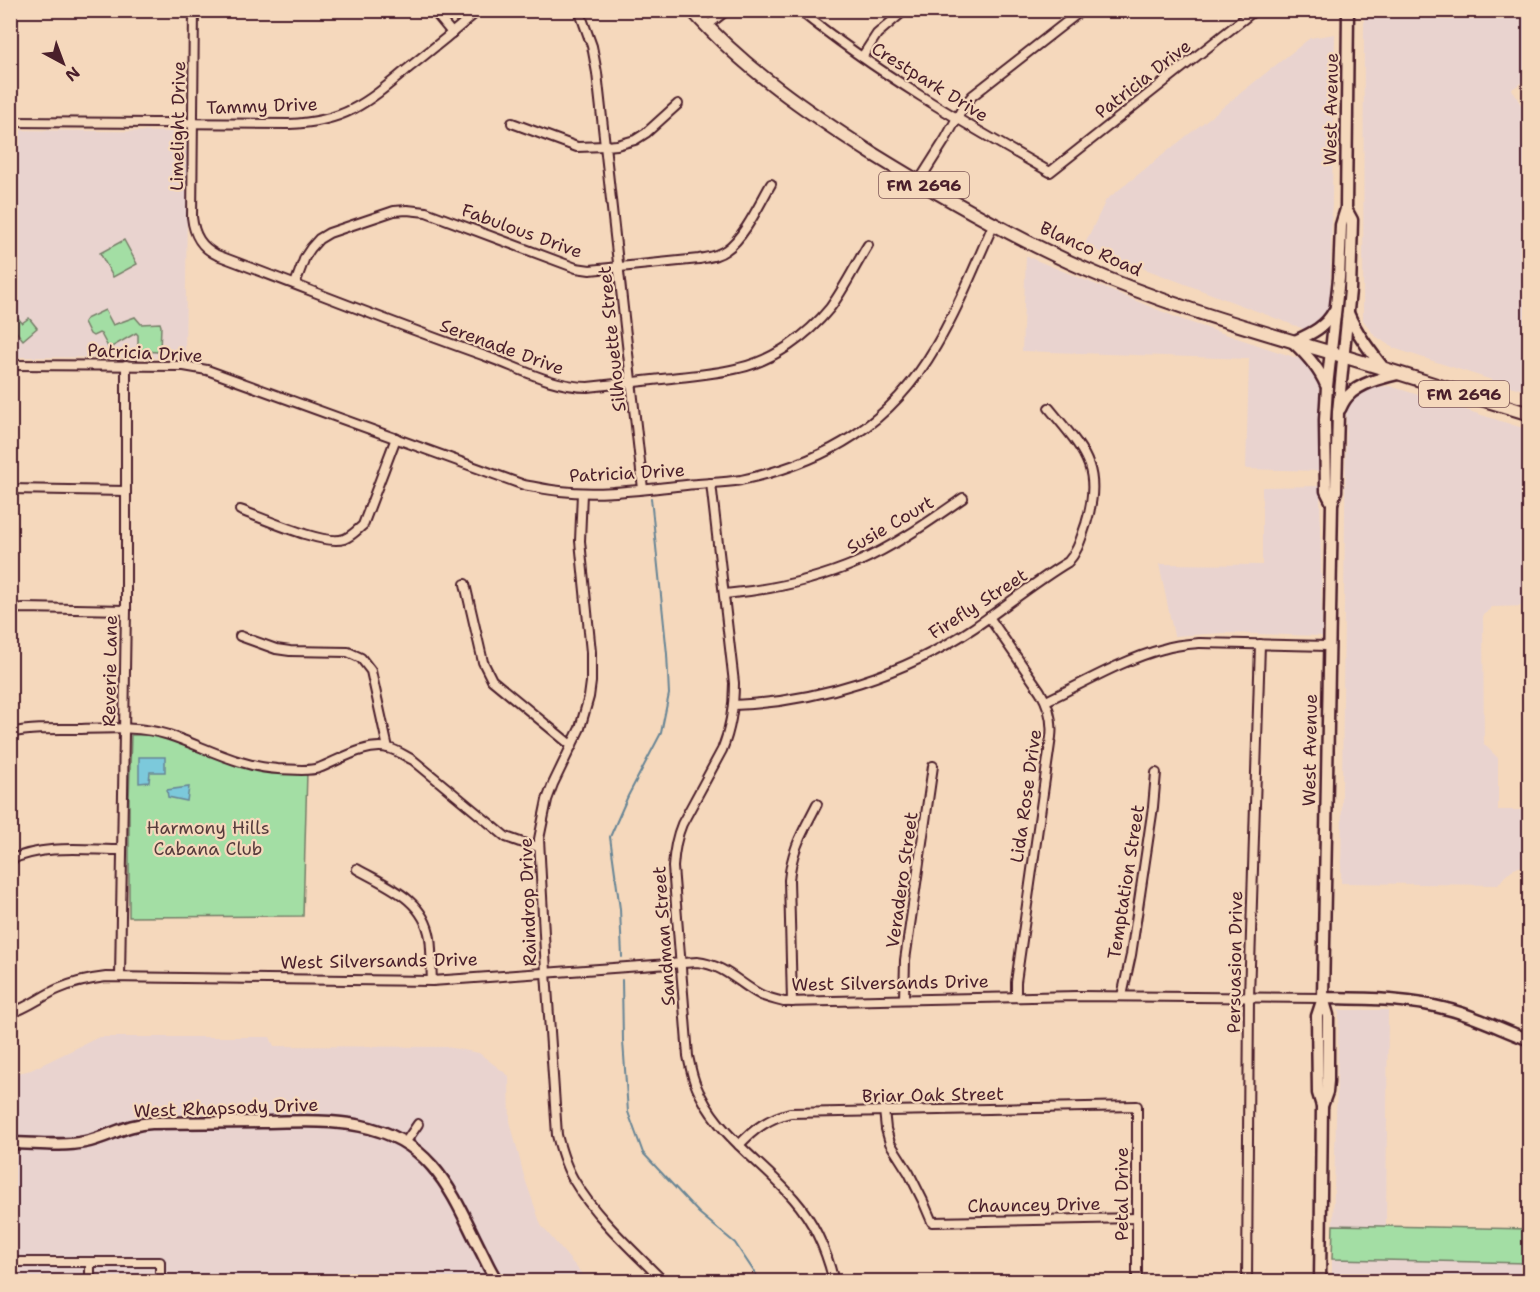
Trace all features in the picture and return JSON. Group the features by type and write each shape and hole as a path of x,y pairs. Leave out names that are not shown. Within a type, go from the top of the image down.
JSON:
{"main road":[{"name":"Blanco Road","path":"692,10 733,51 783,92 837,131 919,182 1048,252 1117,282 1236,324 1530,414"},
{"name":"West Avenue","path":"1320,1281 1322,1106 1328,1081 1328,1015 1323,998 1328,646 1332,503 1336,491 1338,412 1335,309 1341,225 1346,209 1348,10"},
{"name":"West Avenue","path":"1332,503 1326,491 1325,420 1327,387 1348,312 1352,220 1346,209"},
{"path":"1327,387 1315,365 1293,342 1323,326 1335,309"},
{"path":"1338,412 1347,397 1359,388 1391,372 1363,341 1348,312"},
{"name":"West Silversands Drive","path":"1323,998 1413,1002 1479,1018 1530,1040"},
{"name":"West Rhapsody Drive","path":"10,1143 82,1143 125,1127 143,1123 327,1121 361,1125 383,1132 405,1143 424,1158 445,1183 493,1280"}],"street":[{"name":"Limelight Drive","path":"194,10 192,217 193,229 198,240"},
{"path":"433,10 452,33"},
{"name":"Tammy Drive","path":"10,122 289,124 311,123 332,118 372,99 479,10"},
{"name":"Silhouette Street","path":"579,10 592,46 597,73 643,489"},
{"path":"707,26 727,10"},
{"name":"Crestpark Drive","path":"799,10 862,57 956,119 1050,172"},
{"path":"862,57 877,34 905,10"},
{"path":"919,182 963,107 972,96 1082,10"},
{"name":"Patricia Drive","path":"1050,172 1255,10"},
{"path":"512,123 577,147 617,145 635,140 646,133 678,105"},
{"name":"Fabulous Drive","path":"295,284 305,257 319,239 335,231 394,211 407,210 426,212 576,268 590,270 620,268 716,256 735,243 742,234 771,184"},
{"name":"Patricia Drive","path":"10,365 184,366 207,370 524,485 560,491 582,493 739,480 793,466 849,440 868,426 904,391 935,348 950,321 994,224"},
{"name":"Serenade Drive","path":"198,240 210,252 217,255 425,335 572,387 710,374 739,368 771,356 807,332 825,314 868,245"},
{"name":"Reverie Lane","path":"120,977 126,610 126,365"},
{"name":"Firefly Street","path":"734,705 757,704 830,691 867,680 913,662 957,639 1068,562 1078,548 1090,510 1093,484 1087,459 1080,445 1048,408"},
{"path":"240,510 316,538 332,541 344,539 363,525 396,438"},
{"name":"Sandman Street","path":"711,483 734,683 734,705 722,750 682,824 676,843 673,867 686,1040 692,1072 708,1109 793,1198 806,1215 825,1252 834,1281"},
{"path":"10,489 126,491"},
{"name":"Raindrop Drive","path":"582,493 581,563 592,667 589,698 580,728 547,800 540,830 539,847 556,1135 561,1153 583,1194 611,1229 664,1281"},
{"name":"Susie Court","path":"724,594 804,580 859,562 897,542 963,498"},
{"path":"465,584 483,662 492,680 572,746"},
{"path":"10,609 126,610"},
{"name":"Lida Rose Drive","path":"989,617 1046,701 1051,716 1051,737 1016,982 1016,997"},
{"path":"240,636 276,649 348,652 361,658 371,671 388,748"},
{"path":"1046,701 1130,660 1163,648 1200,643 1328,646"},
{"name":"Persuasion Drive","path":"1247,1281 1249,997 1260,644"},
{"path":"10,733 38,729 123,728 155,731 256,766 302,770 317,768 371,748 388,748 413,760 506,837 539,847"},
{"name":"Veradero Street","path":"904,999 905,960 933,766"},
{"name":"Temptation Street","path":"1122,996 1131,955 1156,773"},
{"path":"792,1002 789,880 791,862 796,846 817,804"},
{"path":"10,860 40,850 122,850"},
{"path":"357,869 401,893 423,917 430,939 432,981"},
{"name":"West Silversands Drive","path":"10,1014 57,989 93,978 432,981 698,962 710,963 759,994 784,1002 1122,996 1323,998"},
{"name":"Briar Oak Street","path":"739,1144 772,1118 790,1113 1137,1106"},
{"name":"Petal Drive","path":"1137,1106 1137,1281"},
{"name":"Chauncey Drive","path":"884,1110 890,1143 909,1173 932,1222 1137,1218"},
{"path":"405,1143 418,1124"},
{"path":"10,1262 160,1262 160,1281"},
{"path":"90,1263 90,1281"}],"shaded area":[{"path":"1364,11 1529,11 1529,78 1512,89 1529,119 1529,392 1393,348 1374,335 1363,320"},
{"path":"1335,34 1330,306 1321,321 1304,329 1084,246 1106,200 1310,38"},
{"path":"11,130 188,132 185,358 11,357"},
{"path":"1026,256 1183,320 1300,359 1319,380 1320,471 1246,469 1249,359 1022,351"},
{"path":"1390,386 1529,430 1529,606 1492,607 1483,616 1484,744 1498,758 1498,810 1526,810 1524,865 1514,869 1498,885 1341,883 1347,405 1372,387"},
{"path":"1320,486 1322,636 1223,633 1174,636 1159,564 1262,565 1262,487"},
{"path":"1339,1010 1388,1010 1386,1226 1333,1225"},
{"path":"99,1037 270,1037 274,1046 447,1047 479,1053 509,1076 510,1121 524,1176 541,1225 588,1281 11,1281 10,1075 31,1070"},
{"path":"1332,1259 1529,1263 1529,1281 1332,1281"}],"green space":[{"path":"124,240 137,264 113,277 100,253"},
{"path":"11,309 22,323 29,318 37,328 23,340 14,329 11,332"},
{"path":"105,310 113,325 135,317 141,324 160,323 160,350 158,352 140,351 136,333 110,348 101,334 93,336 90,334 84,322"},
{"name":"Harmony Hills Cabana Club","path":"131,735 156,735 243,767 264,771 307,772 303,916 129,917"},
{"path":"1333,1225 1529,1229 1529,1263 1332,1259"}],"water":[{"path":"139,757 165,757 165,772 150,772 149,782 139,783"},
{"path":"189,787 187,801 168,797 167,790"}],"waterway":[{"path":"622,957 620,909 610,837 628,796 661,733 669,694 651,498"},
{"path":"622,980 628,1112 643,1153 699,1213 735,1243 761,1282"}]}
